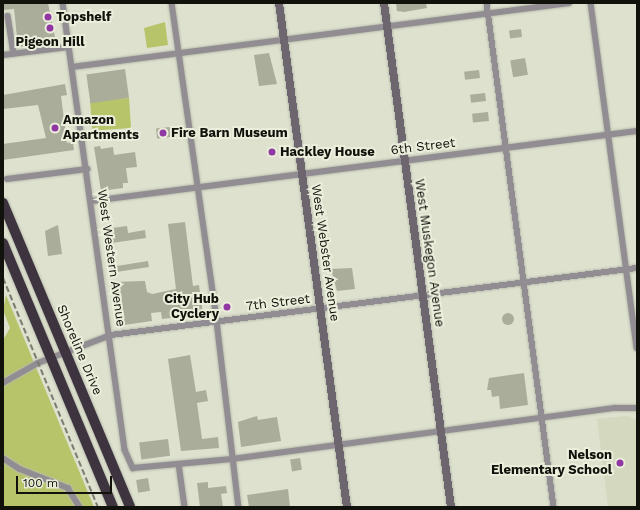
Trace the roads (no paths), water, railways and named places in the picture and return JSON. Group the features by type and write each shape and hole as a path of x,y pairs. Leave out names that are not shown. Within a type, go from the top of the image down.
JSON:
{"highway":[{"name":"Shoreline Drive","path":"3,203 130,507"},
{"path":"3,243 113,507"}],"main road":[{"name":"West Webster Avenue","path":"280,3 347,507"},
{"name":"West Muskegon Avenue","path":"384,3 451,507"}],"street":[{"name":"West Western Avenue","path":"63,3 128,461 140,470 542,417 637,408"},
{"path":"172,3 177,53 217,321 232,459 239,507"},
{"path":"487,3 554,507"},
{"path":"72,67 569,3"},
{"path":"591,3 637,348"},
{"path":"8,16 14,54"},
{"path":"3,55 69,47"},
{"name":"6th Street","path":"92,201 637,131"},
{"path":"8,179 86,169"},
{"name":"7th Street","path":"3,383 16,373 111,335 637,268"},
{"path":"3,458 28,472 68,488 80,507"},
{"path":"179,464 185,507"}],"railway":[{"path":"3,278 98,507"}],"place":[{"name":"Topshelf","path":"48,17"},
{"name":"Pigeon Hill","path":"50,28"},
{"name":"Amazon Apartments","path":"55,128"},
{"name":"Fire Barn Museum","path":"163,133"},
{"name":"Hackley House","path":"272,152"},
{"name":"City Hub Cyclery","path":"227,307"},
{"name":"Nelson Elementary School","path":"620,463"}]}
